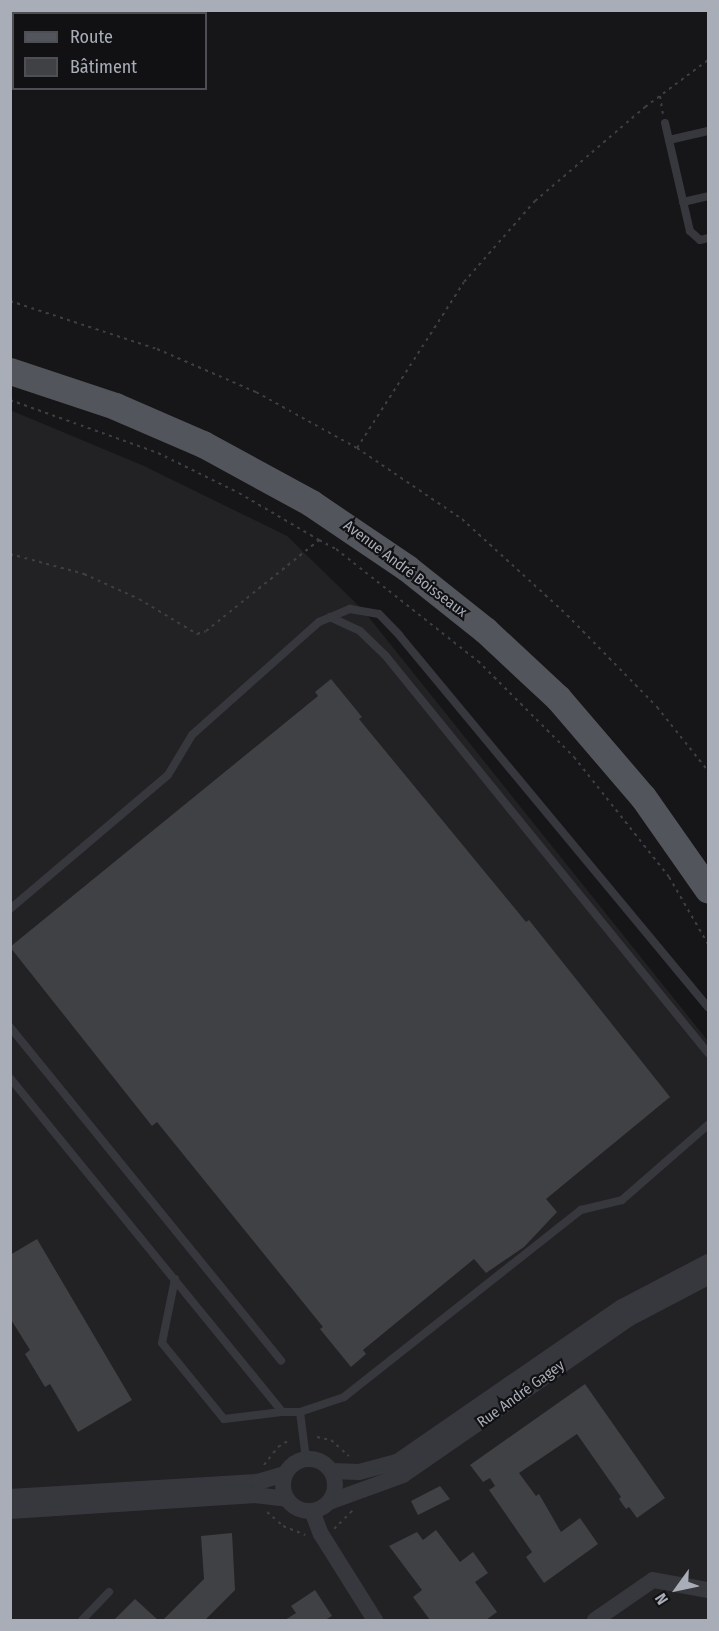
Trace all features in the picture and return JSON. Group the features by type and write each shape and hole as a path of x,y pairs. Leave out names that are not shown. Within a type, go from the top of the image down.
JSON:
{"main road":[{"name":"Avenue André Boisseaux","path":"10,362 167,417 281,472 383,535 467,599 542,668 607,735 708,867"},
{"name":"Avenue André Boisseaux","path":"10,371 115,406 203,444 311,502 407,568 485,630 558,698 642,797 708,890"}],"street":[{"name":"Rue André Gagey","path":"332,1471 358,1472 397,1462 622,1307 708,1262"},
{"name":"Rue André Gagey","path":"329,1503 403,1475 628,1319 708,1277"},
{"path":"306,1459 321,1461 332,1471 336,1487 329,1503 312,1511 298,1509 287,1499 283,1487 285,1474 293,1464 306,1459"},
{"path":"10,1497 258,1482 285,1474"},
{"path":"10,1511 255,1496 287,1499"},
{"path":"312,1511 321,1534 375,1620"},
{"path":"595,1620 653,1580 708,1590"}],"lane":[{"path":"664,123 694,237 708,238"},
{"path":"669,140 708,131"},
{"path":"683,202 708,196"},
{"path":"10,909 168,775 192,735 319,622 350,609 379,614 708,1007"},
{"path":"330,618 360,631 385,655 708,1053"},
{"path":"10,1028 281,1361"},
{"path":"10,1078 282,1412"},
{"path":"175,1279 162,1343 224,1419 300,1412 344,1397 582,1210 622,1200 708,1125"},
{"path":"300,1412 306,1459"},
{"path":"82,1620 109,1592"}],"path":[{"path":"357,448 464,282 535,201 660,96 708,60"},
{"path":"660,96 664,123"},
{"path":"10,301 157,349 256,392 357,448 462,519 567,615 657,707 708,771"},
{"path":"10,400 158,453 238,493 319,540"},
{"path":"317,1437 331,1440 355,1460"},
{"path":"261,1469 278,1447 289,1440"},
{"path":"329,1531 349,1517 354,1505"},
{"path":"261,1507 283,1526 312,1536"}],"shaded area":[{"path":"10,410 144,466 287,536 363,610 708,1041 708,1620 11,1620"}],"building":[{"path":"331,679 362,717 359,719 526,922 529,920 670,1097 546,1199 557,1212 524,1247 486,1273 474,1259 363,1350 366,1354 351,1367 320,1329 323,1327 157,1122 152,1126 10,947 318,696 315,692"},
{"path":"37,1239 132,1400 78,1432 50,1384 45,1387 25,1354 30,1350 10,1318 10,1255"},
{"path":"585,1384 665,1498 637,1518 629,1507 626,1509 619,1499 621,1497 577,1434 519,1473 536,1496 539,1494 561,1532 580,1518 598,1544 544,1583 526,1557 532,1552 489,1490 495,1486 490,1478 483,1482 470,1465"},
{"path":"440,1486 450,1499 418,1515 411,1501"},
{"path":"436,1530 460,1562 473,1552 488,1573 475,1582 497,1612 486,1620 430,1620 413,1597 422,1590 389,1546 417,1532 423,1540"},
{"path":"232,1533 235,1590 205,1620 163,1620 204,1579 201,1536"},
{"path":"315,1590 332,1616 325,1620 285,1620 296,1613 291,1606"},
{"path":"135,1599 158,1620 114,1620"}]}
